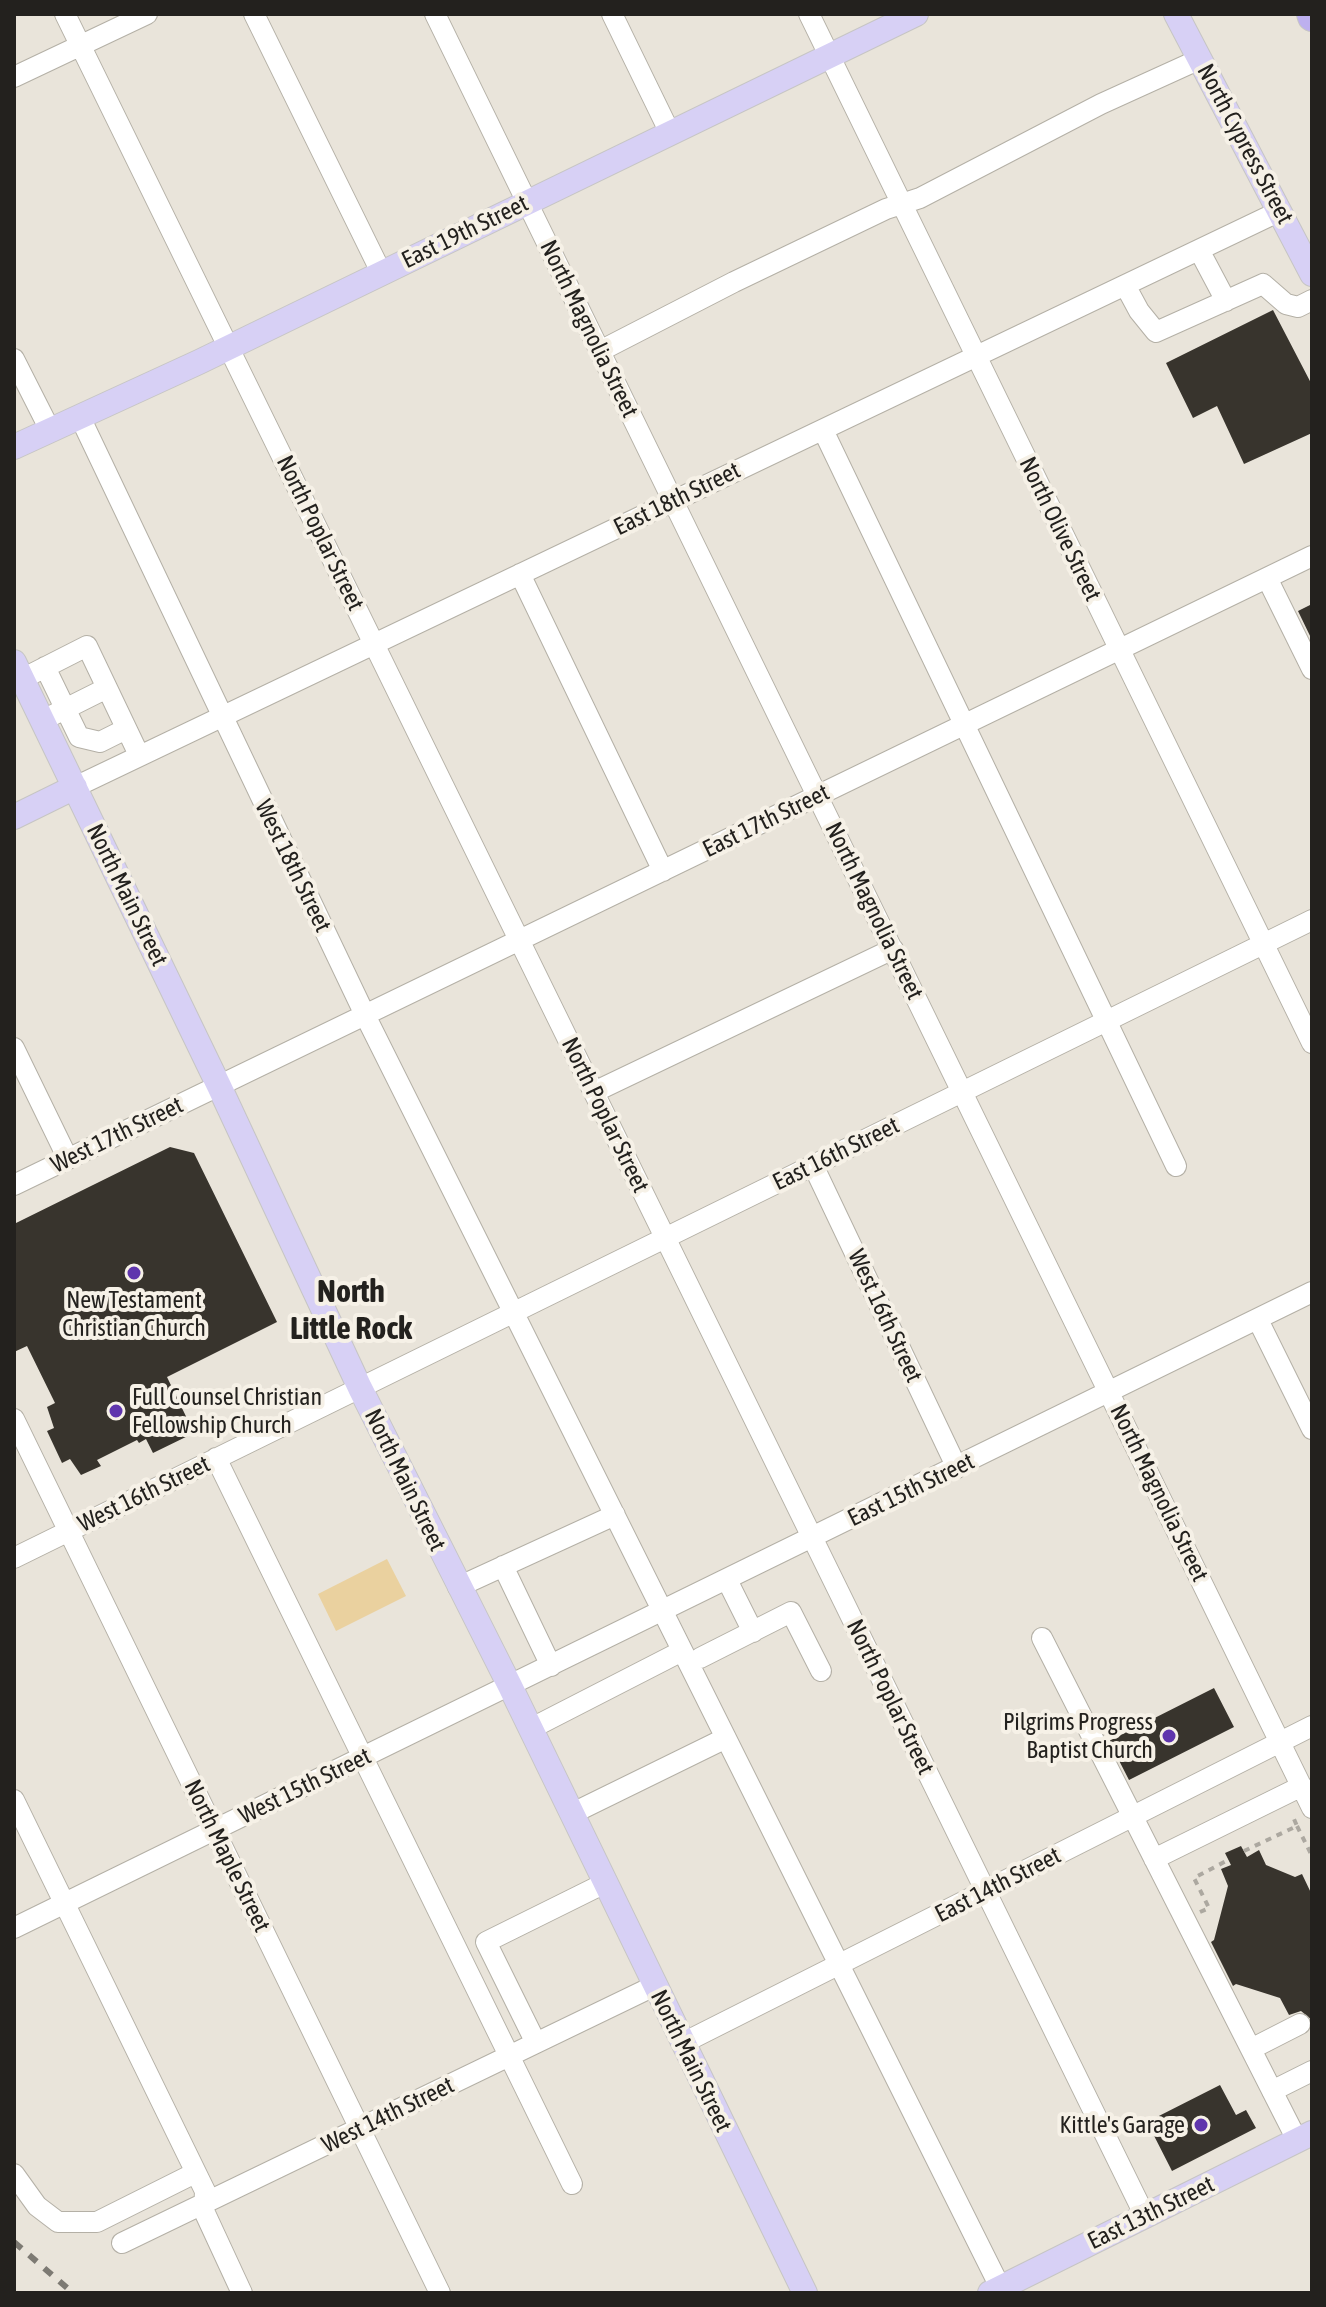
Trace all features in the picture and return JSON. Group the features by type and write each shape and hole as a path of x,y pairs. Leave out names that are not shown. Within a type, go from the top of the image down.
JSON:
{"main road":[{"name":"East 19th Street","path":"14,447 229,347 916,14"},
{"name":"North Cypress Street","path":"1176,14 1312,274"},
{"name":"North Main Street","path":"18,671 219,1086 360,1388 510,1686 805,2293"},
{"path":"14,817 75,787"},
{"name":"East 13th Street","path":"998,2291 1304,2136"}],"street":[{"name":"North Poplar Street","path":"65,14 1145,2216"},
{"path":"14,77 147,14"},
{"path":"254,14 381,272"},
{"name":"North Magnolia Street","path":"435,14 1312,1808"},
{"path":"612,14 670,133"},
{"name":"North Olive Street","path":"809,14 1312,1043"},
{"path":"600,351 734,282 920,198 1101,104 1200,59"},
{"name":"East 18th Street","path":"75,787 1280,211"},
{"path":"1199,250 1226,301"},
{"path":"1125,285 1139,311 1156,332 1263,284 1286,304 1298,307 1312,300"},
{"path":"14,359 50,430"},
{"name":"West 18th Street","path":"80,417 365,1015 663,1611 691,1655 726,1738 998,2291"},
{"path":"823,430 1176,1166"},
{"name":"East 17th Street","path":"219,1086 1312,556"},
{"path":"520,574 663,871"},
{"path":"1267,578 1312,669"},
{"path":"18,671 45,667 87,646 139,755"},
{"path":"45,667 79,737 100,742 126,729"},
{"path":"42,720 107,688"},
{"name":"East 16th Street","path":"360,1388 1312,920"},
{"path":"594,1092 893,949"},
{"path":"14,1048 68,1159"},
{"name":"West 17th Street","path":"14,1185 219,1086"},
{"name":"West 16th Street","path":"813,1165 957,1468"},
{"name":"East 15th Street","path":"510,1686 1312,1292"},
{"path":"1258,1320 1312,1429"},
{"name":"West 16th Street","path":"14,1558 360,1388"},
{"name":"North Maple Street","path":"14,1419 440,2293"},
{"path":"216,1458 572,2184"},
{"path":"458,1587 615,1515"},
{"path":"503,1566 551,1666"},
{"path":"727,1580 753,1632"},
{"path":"530,1729 691,1655 753,1632 791,1612 821,1671"},
{"path":"1042,1638 1272,2091 1304,2136"},
{"name":"West 15th Street","path":"14,1928 510,1686"},
{"name":"East 14th Street","path":"683,2043 1312,1726"},
{"path":"571,1814 726,1738"},
{"path":"1154,1859 1302,1786"},
{"path":"14,1800 205,2191 203,2204 218,2247 242,2293"},
{"path":"536,2043 486,1942 605,1883"},
{"name":"West 14th Street","path":"122,2243 654,1986"},
{"path":"1251,2049 1300,2024"},
{"path":"1272,2091 1312,2071"},
{"path":"14,2174 37,2206 58,2222 97,2222 195,2173"},
{"path":"150,2196 173,2219"}],"path":[{"path":"1297,1826 1312,1856"}],"shaded area":[{"path":"387,1559 406,1596 336,1631 318,1594"}],"building":[{"path":"1273,310 1312,385 1312,433 1244,464 1217,406 1193,418 1166,363"},
{"path":"1312,604 1312,640 1298,611"},
{"name":"New Testament Christian Church","path":"170,1147 194,1153 277,1322 167,1377 194,1433 153,1453 146,1439 139,1443 137,1440 97,1460 101,1466 81,1475 70,1459 62,1463 47,1431 54,1428 47,1407 55,1403 27,1346 14,1352 14,1224"},
{"name":"Pilgrims Progress Baptist Church","path":"1214,1688 1234,1727 1129,1780 1109,1741"},
{"path":"1241,1846 1247,1857 1259,1850 1266,1865 1295,1877 1302,1874 1312,1895 1312,2020 1301,2011 1289,2015 1280,1998 1236,1984 1233,1986 1211,1942 1228,1886 1221,1869 1231,1865 1225,1853"},
{"name":"Kittle's Garage","path":"1220,2085 1236,2115 1246,2110 1256,2128 1172,2171 1147,2122"}],"railway":[{"path":"14,2242 73,2293"}],"place":[{"name":"New Testament Christian Church","path":"134,1273"},
{"name":"Full Counsel Christian Fellowship Church","path":"116,1411"},
{"name":"Pilgrims Progress Baptist Church","path":"1169,1736"},
{"name":"Kittle's Garage","path":"1201,2125"}],"district":[{"name":"North Little Rock","path":"351,1310"}]}
